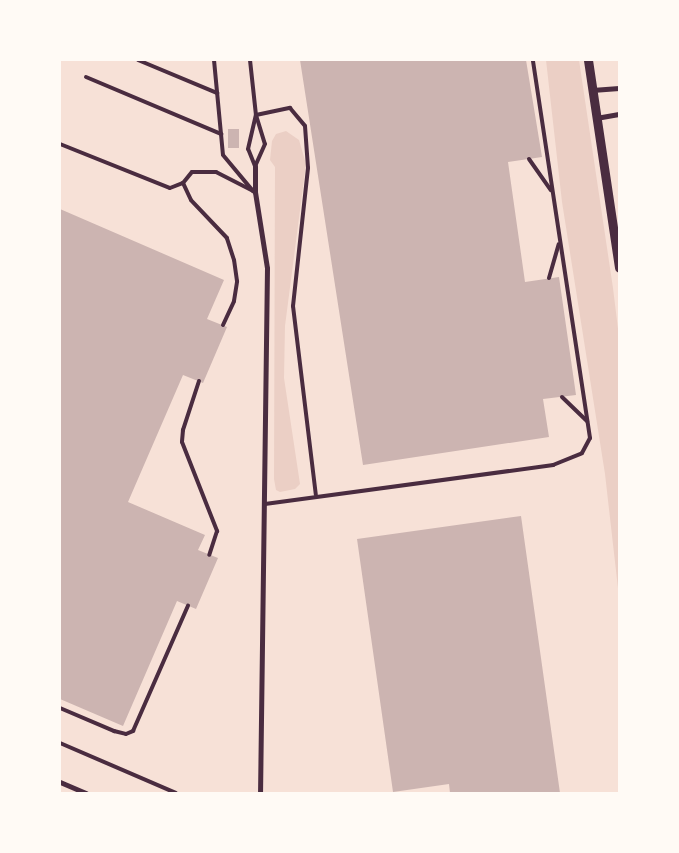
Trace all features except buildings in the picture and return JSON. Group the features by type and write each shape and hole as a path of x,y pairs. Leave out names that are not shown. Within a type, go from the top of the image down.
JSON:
{"street":[{"path":"588,60 619,268"},
{"path":"592,90 619,88"},
{"path":"596,118 619,114"},
{"path":"255,166 255,192 267,268 266,504 260,793"},
{"path":"60,782 86,793"}],"lane":[{"path":"138,60 217,93"},
{"path":"214,60 223,155 255,192"},
{"path":"250,60 256,115 265,144 255,166"},
{"path":"266,504 553,465 582,453 590,438 532,60"},
{"path":"86,77 221,134"},
{"path":"256,115 290,108 306,126 308,168 294,306 316,496"},
{"path":"255,166 248,149 256,115"},
{"path":"60,144 170,188 183,184 192,172 216,172 255,192"},
{"path":"529,159 553,192"},
{"path":"183,184 190,200 227,238 234,260 237,281 234,301 223,326"},
{"path":"549,278 560,242"},
{"path":"199,381 183,430 182,442 217,531 209,555"},
{"path":"562,397 587,421"},
{"path":"60,708 114,731 126,734 133,731 188,606"},
{"path":"60,743 176,793"}],"shaded area":[{"path":"546,60 579,60 613,288 619,337 619,597 605,474 562,202"},
{"path":"286,131 299,140 306,164 285,326 284,378 300,484 295,489 280,492 276,490 274,479 275,167 270,160 272,141 276,134"}]}
